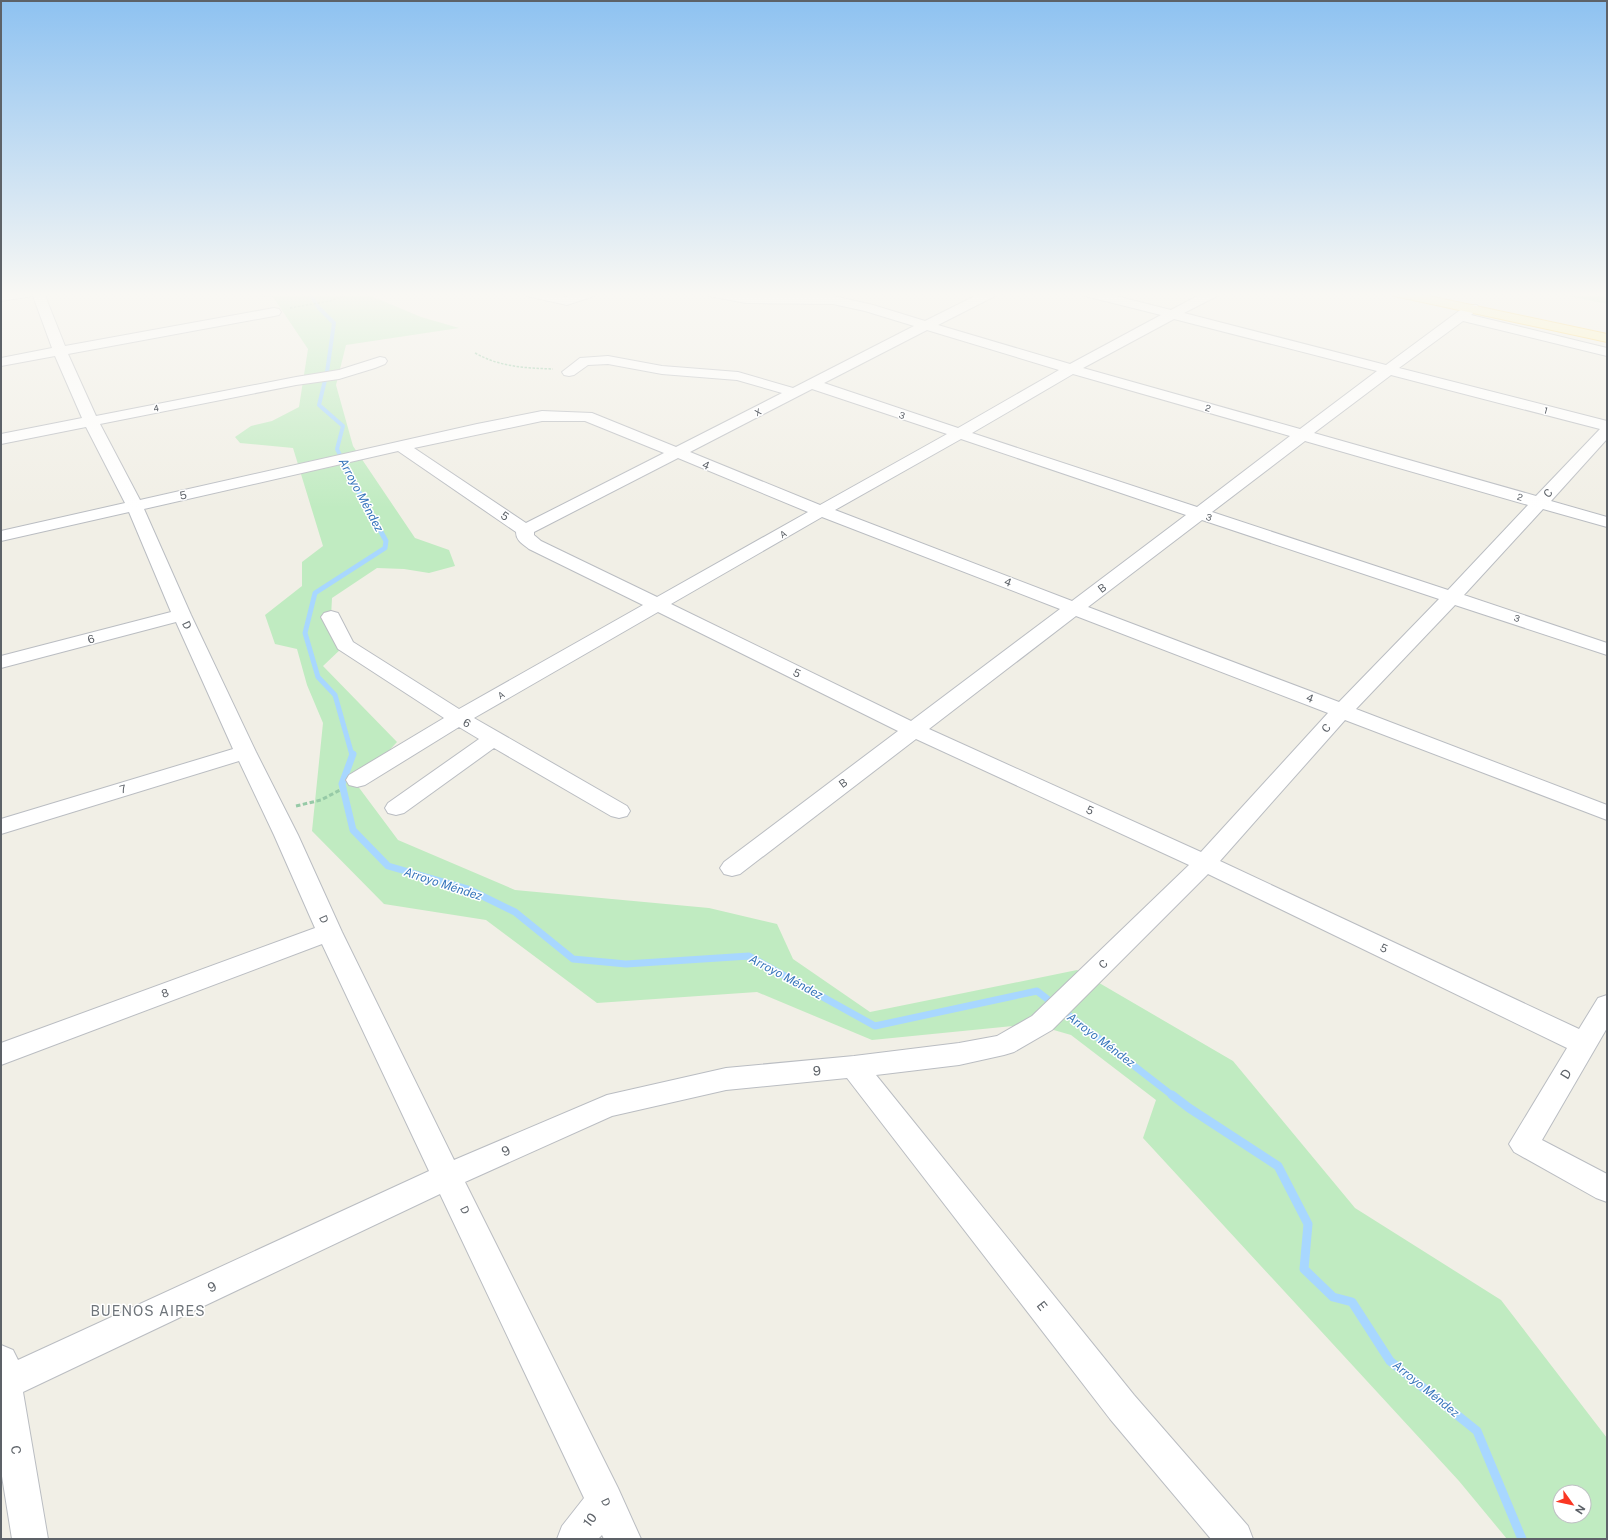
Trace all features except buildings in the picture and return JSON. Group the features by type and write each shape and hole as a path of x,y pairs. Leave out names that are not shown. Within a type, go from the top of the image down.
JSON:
{"street":[{"name":"D","path":"66,365 90,421 134,505 182,615 245,752 286,835 329,932 623,1539"},
{"name":"4","path":"1,439 314,378 335,376 357,371 371,365"},
{"path":"571,370 578,365"},
{"path":"634,365 662,370 738,376 796,393"},
{"path":"728,365 738,376"},
{"name":"X","path":"525,530 796,393 848,365"},
{"name":"2","path":"1060,365 1607,522"},
{"name":"A","path":"357,780 460,718 821,511 959,434 1077,365"},
{"name":"1","path":"1373,365 1607,426"},
{"name":"B","path":"732,868 1395,365"},
{"name":"3","path":"811,384 1199,514 1607,648"},
{"name":"4","path":"401,446 542,416 587,416 821,511 1607,813"},
{"name":"C","path":"1042,1023 1205,863 1342,711 1452,597 1607,430"},
{"name":"5","path":"1,536 401,446 525,530 525,537 535,545 913,730 1205,863 1585,1044"},
{"name":"6","path":"1,662 182,615"},
{"name":"6","path":"331,617 345,645 460,718 619,811"},
{"path":"396,808 494,738"},
{"name":"7","path":"1,827 245,752"},
{"name":"8","path":"1,1054 329,932"},
{"name":"D","path":"1607,1005 1524,1144 1607,1190"},
{"name":"9","path":"2,1376 607,1106 726,1079 854,1068 959,1054 1004,1045 1042,1023"},
{"name":"E","path":"854,1068 1122,1407 1235,1539"},
{"name":"C","path":"2,1376 30,1539"},
{"name":"10","path":"575,1539 605,1500"}],"path":[{"path":"500,365 511,368 571,370"}],"green space":[{"path":"306,365 341,365 336,385 353,446 415,538 449,550 455,566 429,573 404,569 377,568 332,598 331,617 343,647 323,666 397,742 357,785 398,840 515,890 709,908 777,924 793,959 870,1012 1077,970 1233,1061 1355,1208 1501,1300 1607,1438 1607,1539 1507,1539 1459,1481 1143,1138 1156,1100 1071,1035 1033,1024 872,1040 757,992 597,1003 486,920 384,904 312,831 323,723 307,685 297,649 275,644 265,615 302,586 302,562 323,546 293,448 240,443 235,437 251,426 272,421 299,407"}],"waterway":[{"name":"Arroyo Méndez","path":"328,365 319,405 343,426 337,449 359,493"},
{"name":"Arroyo Méndez","path":"352,755 335,695 318,677 305,633 315,593 385,548 386,541 359,492"},
{"name":"Arroyo Méndez","path":"353,754 342,784 353,830 388,866 468,889 515,912 573,959 626,964 749,956 875,1026 1037,991 1055,1005"},
{"name":"Arroyo Méndez","path":"1062,1010 1173,1096"},
{"name":"Arroyo Méndez","path":"1172,1095 1189,1108 1278,1166 1308,1224 1304,1269 1333,1297 1352,1302 1390,1361 1477,1431 1522,1539"}],"district":[{"name":"BUENOS AIRES","path":"148,1311"}]}
